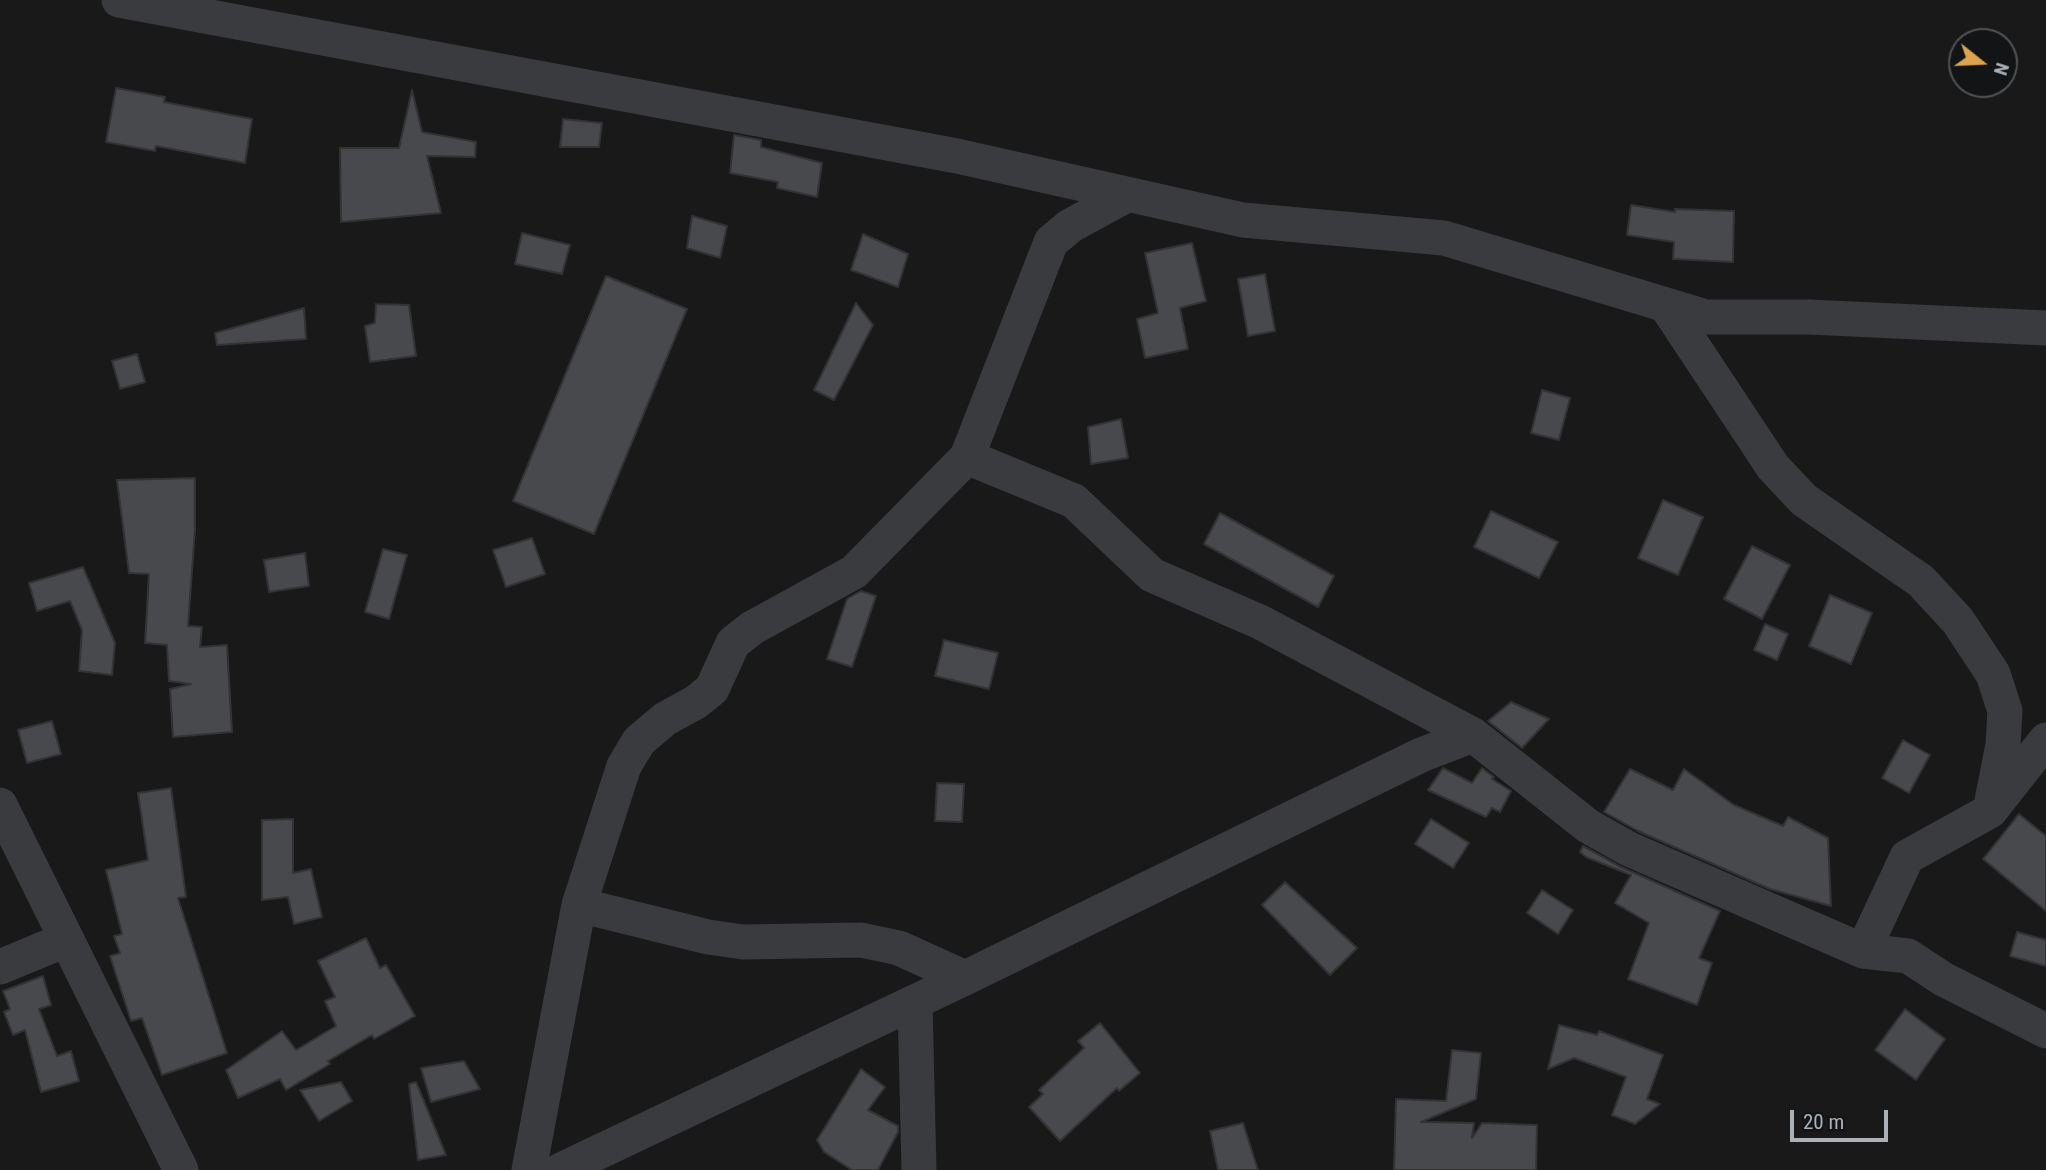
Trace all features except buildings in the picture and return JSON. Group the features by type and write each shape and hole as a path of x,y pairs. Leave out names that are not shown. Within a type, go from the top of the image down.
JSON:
{"street":[{"path":"119,0 957,156 1242,220 1444,238 1706,317 1809,317 2046,328"},
{"path":"529,1170 579,905 624,766 639,741 665,719 696,702 712,689 733,643 752,628 854,572 967,457 1051,242 1070,226 1127,195"},
{"path":"1667,307 1781,475 1804,500 1921,581 1965,631 1993,674 2005,711 2003,745 1990,811"},
{"path":"967,457 1074,501 1152,575 1260,622 1473,734 1588,826 1629,849 1863,951 1908,956 1943,979 2046,1031"},
{"path":"561,1170 965,978 1421,755 1473,734"},
{"path":"1863,951 1907,857 1990,811 2046,740"},
{"path":"0,805 181,1170"},
{"path":"579,905 708,937 743,942 861,940 899,948 965,978"},
{"path":"0,967 65,940"},
{"path":"915,1002 919,1170"}]}
